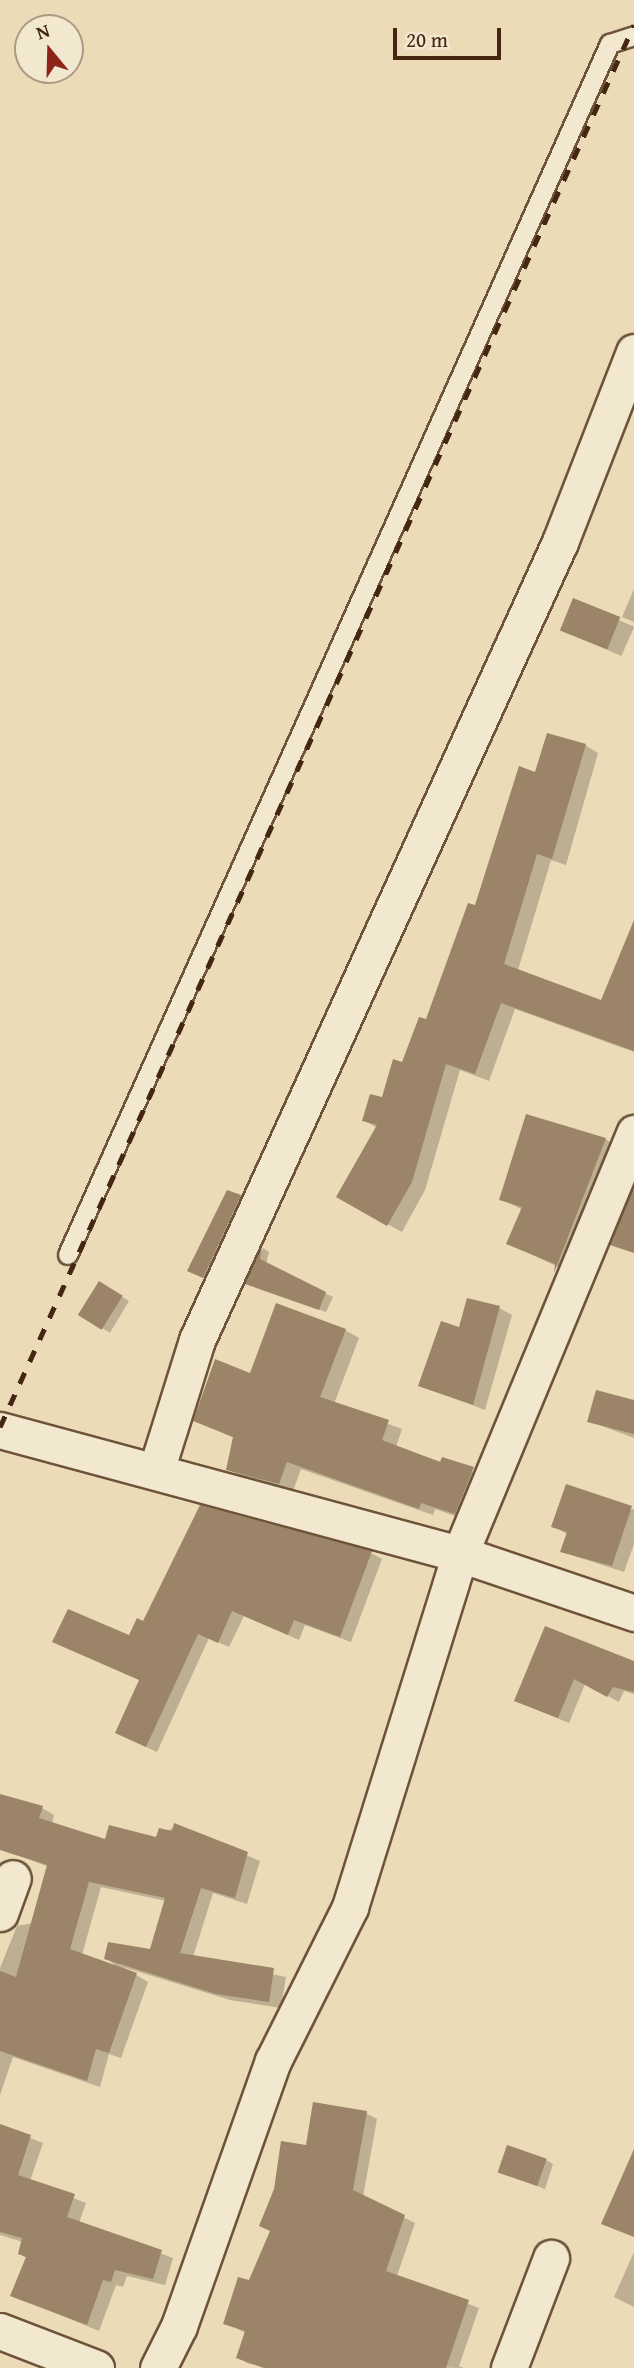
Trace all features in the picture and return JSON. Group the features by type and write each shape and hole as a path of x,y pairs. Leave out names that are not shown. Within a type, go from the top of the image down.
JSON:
{"street":[{"path":"156,1471 197,1340 560,542 634,352"},
{"path":"158,2368 179,2326 273,2061 350,1907 460,1553 634,1133"},
{"path":"0,1430 460,1553 634,1613"},
{"path":"0,1913 13,1878"},
{"path":"509,2368 551,2258"},
{"path":"0,2331 96,2368"}],"lane":[{"path":"68,1255 611,44 634,36"}],"building":[{"path":"573,598 620,617 607,650 560,630"},
{"path":"547,733 586,744 552,859 537,854 504,964 601,1000 634,920 634,1051 501,1003 475,1074 446,1064 412,1182 387,1226 336,1197 377,1125 362,1121 370,1094 382,1097 393,1059 402,1062 419,1017 426,1019 468,903 475,905 519,766 535,772"},
{"path":"526,1114 606,1138 554,1273 555,1264 506,1244 522,1207 499,1200"},
{"path":"634,1187 634,1253 610,1245"},
{"path":"227,1190 241,1195 203,1278 187,1271"},
{"path":"262,1246 260,1259 326,1292 319,1310 245,1284"},
{"path":"99,1281 123,1296 102,1330 78,1315"},
{"path":"467,1298 500,1306 473,1405 418,1386 441,1321 459,1327"},
{"path":"276,1303 346,1329 320,1397 389,1420 382,1440 440,1462 442,1457 474,1467 455,1514 421,1503 419,1509 287,1462 279,1484 226,1470 233,1437 193,1421 215,1359 250,1373"},
{"path":"596,1390 634,1400 634,1434 587,1422"},
{"path":"566,1484 632,1506 612,1566 560,1552 567,1532 551,1527"},
{"path":"200,1505 372,1551 340,1637 294,1620 288,1635 232,1611 218,1643 198,1634 146,1747 115,1733 139,1680 52,1642 68,1609 129,1635 137,1618 143,1621"},
{"path":"545,1626 634,1661 634,1692 613,1687 607,1697 574,1679 558,1718 514,1701"},
{"path":"0,1794 43,1806 39,1818 105,1839 109,1825 156,1837 159,1828 172,1831 174,1823 248,1852 235,1898 201,1888 180,1953 274,1968 269,2002 216,1994 104,1959 108,1942 150,1949 165,1898 89,1882 70,1949 137,1973 109,2053 96,2049 87,2081 0,2051 0,1971 16,1977 47,1865 0,1850"},
{"path":"313,2102 367,2111 353,2190 405,2215 386,2271 469,2300 446,2368 264,2368 236,2358 245,2331 223,2324 238,2277 249,2280 270,2231 259,2226 274,2189 281,2141 306,2145"},
{"path":"0,2124 31,2135 18,2175 75,2194 67,2217 162,2250 153,2279 115,2270 111,2282 103,2280 87,2325 10,2296 26,2257 18,2254 22,2238 0,2232"},
{"path":"507,2145 547,2159 537,2186 498,2172"},
{"path":"634,2149 634,2237 601,2224"}],"railway":[{"path":"0,1427 634,25"}]}
